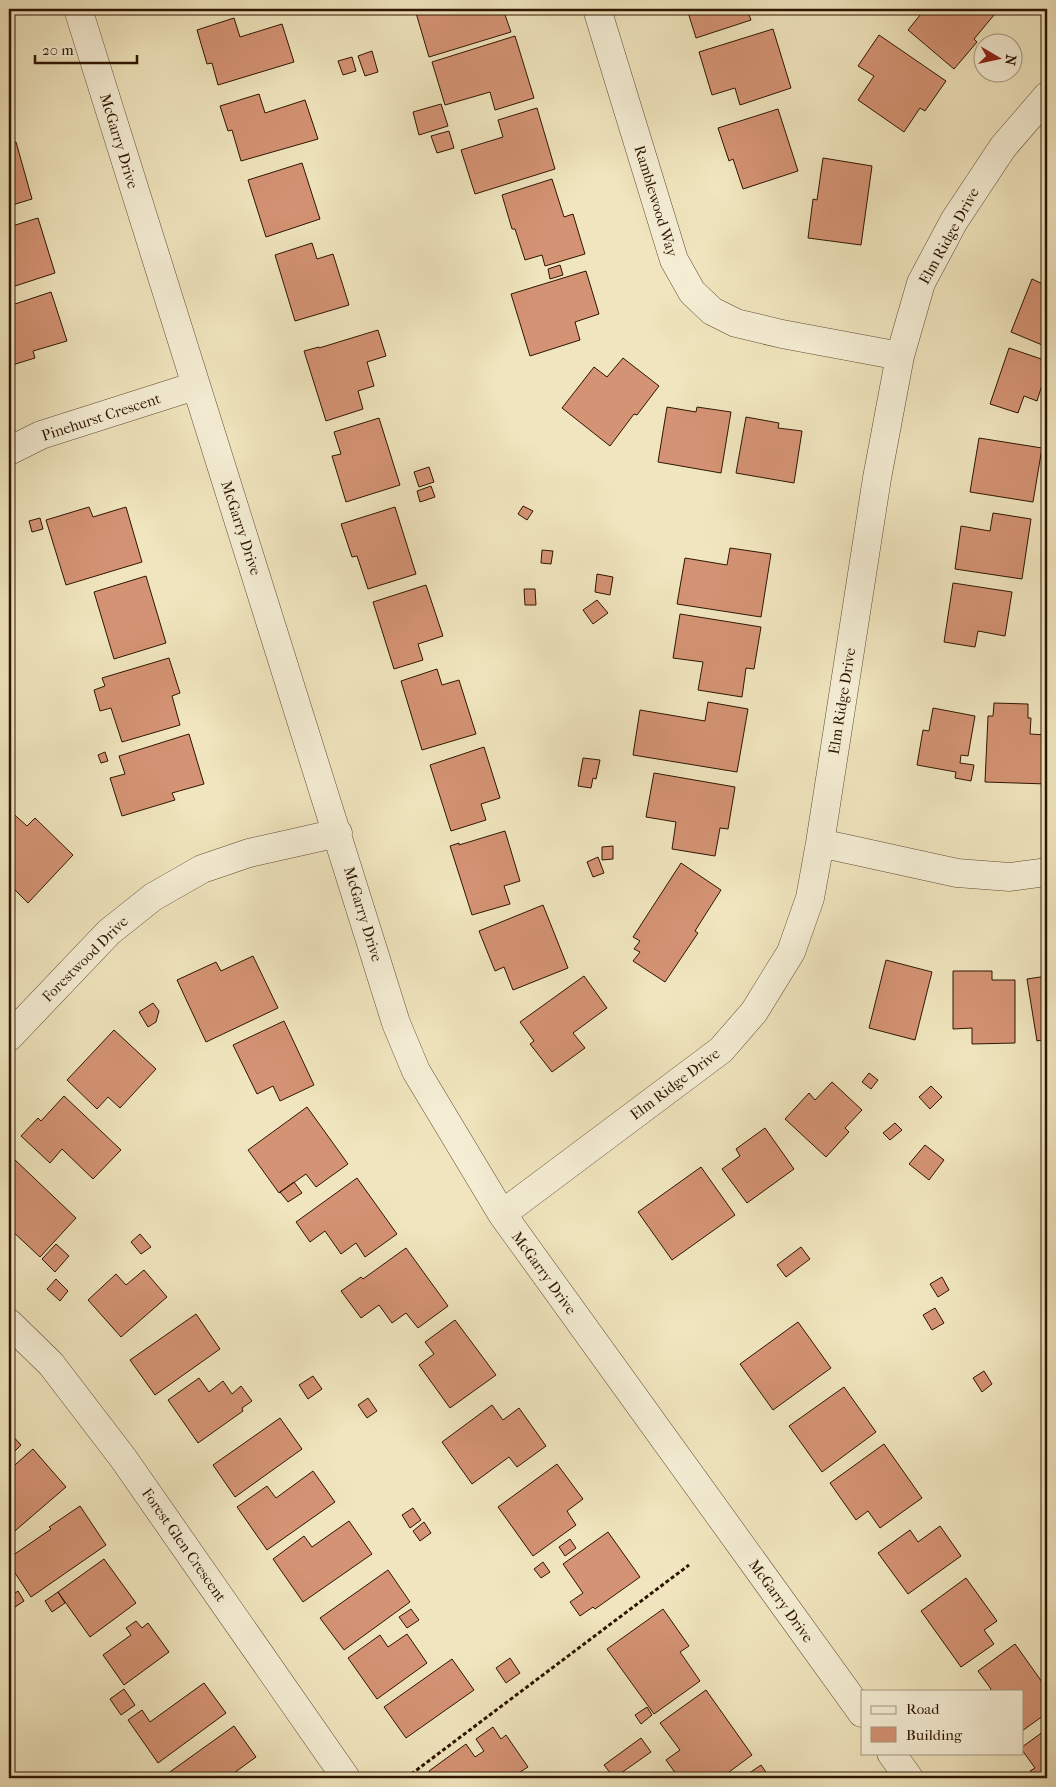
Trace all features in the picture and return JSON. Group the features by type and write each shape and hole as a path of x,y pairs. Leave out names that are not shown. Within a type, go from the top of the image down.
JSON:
{"street":[{"name":"McGarry Drive","path":"78,9 338,833 396,1023 416,1071 502,1214 861,1712"},
{"name":"Ramblewood Way","path":"597,9 674,260 692,292 712,311 736,323 782,334 900,356"},
{"name":"Elm Ridge Drive","path":"502,1214 721,1050 754,1012 791,952 810,898 877,478 900,356 921,283 954,221 1002,147 1047,96"},
{"name":"Pinehurst Crescent","path":"9,451 41,436 196,386"},
{"name":"Forestwood Drive","path":"9,1037 109,932 152,897 202,869 249,853 338,833"},
{"path":"820,843 957,874 1010,877 1047,872"},
{"name":"Forest Glen Crescent","path":"9,1324 51,1364 124,1458 346,1778"},
{"path":"892,1754 909,1778"}],"path":[{"path":"406,1778 689,1565"}],"building":[{"path":"430,9 503,9 511,32 429,57 416,13"},
{"path":"687,9 747,9 751,20 696,38"},
{"path":"925,9 986,9 994,15 980,32 974,32 974,46 954,69 908,30"},
{"path":"234,18 240,37 282,24 294,62 218,85 212,63 207,64 197,30"},
{"path":"773,29 791,88 740,105 735,88 712,95 699,52"},
{"path":"879,35 946,81 925,111 920,108 904,132 858,100 874,76 858,66"},
{"path":"515,36 534,98 495,110 490,92 445,105 432,62"},
{"path":"372,51 378,72 365,76 358,56"},
{"path":"352,57 356,71 343,75 338,61"},
{"path":"259,94 265,113 305,100 318,139 241,161 232,130 228,131 220,106"},
{"path":"441,104 448,126 419,135 413,112"},
{"path":"537,108 555,169 475,194 461,150 503,137 498,120"},
{"path":"778,109 798,171 743,189 733,159 729,161 718,128"},
{"path":"449,131 454,148 437,153 431,136"},
{"path":"16,142 32,199 9,206 9,144"},
{"path":"823,158 872,166 861,245 808,238 813,199 817,200"},
{"path":"302,163 320,219 266,237 248,180"},
{"path":"552,179 564,217 573,214 585,254 545,266 542,255 525,260 515,229 512,229 502,195"},
{"path":"38,218 55,273 9,288 9,227"},
{"path":"312,243 317,259 333,254 349,305 295,321 275,255"},
{"path":"560,265 563,275 550,279 548,269"},
{"path":"586,271 599,314 575,322 580,340 530,356 511,294"},
{"path":"1032,279 1047,286 1047,347 1011,332"},
{"path":"51,292 67,341 33,351 35,358 9,366 9,306"},
{"path":"378,330 386,356 367,362 374,386 358,391 363,409 326,421 304,351"},
{"path":"1009,348 1047,361 1047,369 1037,401 1024,396 1018,413 990,404"},
{"path":"623,358 659,386 637,415 634,414 610,446 562,408 594,367 607,377"},
{"path":"667,407 696,412 697,407 731,412 721,473 658,462"},
{"path":"1044,416 1047,416 1047,429 1042,428"},
{"path":"746,417 779,423 778,428 802,431 794,483 736,473"},
{"path":"379,418 400,485 346,502 332,456 341,454 334,432"},
{"path":"979,438 1042,448 1033,502 970,492"},
{"path":"429,467 434,482 419,487 414,472"},
{"path":"431,486 435,497 420,502 417,491"},
{"path":"523,506 533,511 527,520 518,514"},
{"path":"89,507 93,517 126,507 142,562 66,585 46,520"},
{"path":"395,507 416,574 368,589 357,556 352,557 341,524"},
{"path":"993,513 1031,519 1022,579 955,569 961,526 990,531"},
{"path":"40,518 43,529 32,532 29,521"},
{"path":"730,548 771,554 761,617 677,604 685,558 727,565"},
{"path":"542,550 553,551 551,564 541,563"},
{"path":"597,574 613,577 610,595 595,592"},
{"path":"146,576 166,643 114,659 94,592"},
{"path":"953,583 1012,592 1005,636 978,631 975,647 944,642"},
{"path":"426,585 443,636 418,644 423,660 394,669 373,602"},
{"path":"524,589 535,589 536,605 525,605"},
{"path":"597,600 608,613 593,624 583,610"},
{"path":"680,614 761,627 754,669 746,668 742,697 698,690 703,662 673,658"},
{"path":"169,658 180,693 172,696 180,725 122,742 111,708 100,711 94,690 105,686 102,678"},
{"path":"437,669 442,685 459,680 476,734 422,750 401,681"},
{"path":"708,702 748,709 737,772 633,755 640,710 705,721"},
{"path":"994,703 1028,704 1028,718 1031,718 1030,734 1047,735 1047,784 985,782 988,716 993,716"},
{"path":"933,708 975,716 968,756 961,755 960,763 974,765 971,781 955,778 956,772 917,765 923,730 929,731"},
{"path":"189,734 204,784 172,793 175,800 122,816 110,778 125,774 119,756"},
{"path":"484,747 500,798 481,804 486,820 451,831 430,765"},
{"path":"105,752 108,761 101,763 98,755"},
{"path":"583,758 600,760 596,779 593,778 591,788 578,786"},
{"path":"654,773 735,787 728,829 720,828 715,856 672,849 676,822 646,817"},
{"path":"9,810 27,826 35,818 73,855 28,903 9,884"},
{"path":"505,831 520,881 504,886 510,904 472,915 450,846"},
{"path":"613,846 613,859 602,860 602,847"},
{"path":"598,857 604,873 593,877 587,862"},
{"path":"681,863 721,890 695,931 698,933 665,982 633,961 640,952 634,949 640,941 633,937"},
{"path":"543,905 568,968 513,990 504,967 495,971 479,931"},
{"path":"253,956 278,1008 206,1042 177,980 216,962 221,971"},
{"path":"886,960 932,972 915,1040 869,1028"},
{"path":"953,971 992,971 992,980 1015,980 1015,1043 972,1044 972,1028 953,1029"},
{"path":"584,976 607,1008 573,1033 585,1048 552,1072 530,1044 534,1041 520,1022"},
{"path":"1047,976 1047,1039 1037,1041 1027,979"},
{"path":"153,1003 159,1011 156,1022 148,1027 139,1012"},
{"path":"284,1021 314,1085 280,1101 273,1086 257,1094 233,1045"},
{"path":"114,1030 156,1069 120,1108 108,1097 97,1109 67,1080"},
{"path":"869,1073 878,1080 871,1089 862,1082"},
{"path":"832,1082 862,1110 845,1128 849,1132 826,1157 785,1119 809,1093 815,1100"},
{"path":"931,1086 942,1097 930,1109 919,1097"},
{"path":"64,1096 121,1150 93,1179 62,1149 50,1163 21,1136 38,1118 41,1121"},
{"path":"307,1107 348,1164 316,1187 306,1174 279,1193 248,1150"},
{"path":"895,1123 902,1130 890,1140 883,1133"},
{"path":"765,1128 794,1169 747,1203 722,1169 740,1156 736,1149"},
{"path":"925,1145 944,1160 929,1180 909,1164"},
{"path":"13,1158 76,1218 40,1257 9,1228 9,1162"},
{"path":"701,1167 735,1215 672,1260 638,1212"},
{"path":"357,1178 397,1234 365,1257 356,1243 341,1254 325,1231 310,1242 296,1222"},
{"path":"294,1182 302,1193 288,1202 280,1192"},
{"path":"140,1234 151,1247 141,1254 131,1242"},
{"path":"56,1244 69,1256 55,1272 42,1259"},
{"path":"801,1247 810,1259 786,1277 777,1265"},
{"path":"406,1248 448,1306 418,1328 406,1313 392,1323 379,1305 361,1318 341,1291 361,1277 363,1279"},
{"path":"144,1270 167,1297 121,1337 88,1300 116,1274 126,1285"},
{"path":"942,1277 949,1290 938,1297 930,1284"},
{"path":"56,1279 68,1291 60,1301 47,1289"},
{"path":"935,1308 944,1323 932,1330 923,1315"},
{"path":"196,1314 220,1349 155,1395 130,1360"},
{"path":"455,1320 496,1375 450,1408 419,1365 434,1354 425,1342"},
{"path":"798,1322 831,1368 773,1410 740,1364"},
{"path":"984,1371 992,1384 982,1392 973,1378"},
{"path":"313,1376 322,1389 308,1399 299,1385"},
{"path":"199,1378 209,1392 223,1381 232,1394 241,1386 252,1401 242,1408 243,1411 198,1443 168,1400"},
{"path":"844,1387 876,1432 822,1472 789,1426"},
{"path":"368,1398 377,1411 367,1418 358,1405"},
{"path":"492,1405 503,1420 519,1408 546,1446 517,1467 509,1457 472,1484 442,1442"},
{"path":"280,1418 302,1449 235,1497 213,1465"},
{"path":"9,1432 21,1445 9,1457"},
{"path":"884,1444 922,1498 880,1528 868,1511 856,1520 830,1483"},
{"path":"33,1449 66,1487 9,1536 9,1470"},
{"path":"557,1464 583,1499 567,1511 576,1525 533,1556 498,1507"},
{"path":"313,1471 335,1502 267,1550 237,1507 267,1486 276,1498"},
{"path":"80,1506 106,1545 31,1597 9,1564 9,1558"},
{"path":"413,1508 421,1520 410,1528 402,1515"},
{"path":"349,1521 372,1554 303,1602 273,1559 304,1536 312,1547"},
{"path":"424,1522 431,1533 420,1541 413,1531"},
{"path":"940,1526 961,1556 908,1594 878,1553 910,1530 918,1542"},
{"path":"608,1532 640,1577 595,1609 593,1607 580,1616 570,1602 583,1593 563,1564"},
{"path":"570,1539 576,1548 565,1556 559,1547"},
{"path":"104,1559 136,1603 90,1637 58,1592"},
{"path":"543,1562 550,1572 541,1578 534,1569"},
{"path":"388,1570 410,1602 344,1650 320,1618"},
{"path":"966,1578 997,1621 984,1630 994,1644 961,1667 921,1611"},
{"path":"18,1591 24,1601 12,1609 9,1604 9,1597"},
{"path":"58,1592 65,1603 52,1612 45,1601"},
{"path":"411,1609 419,1620 407,1628 399,1617"},
{"path":"663,1609 689,1646 680,1652 700,1681 654,1714 607,1649"},
{"path":"136,1621 142,1628 148,1623 169,1652 124,1685 103,1655 131,1635 126,1628"},
{"path":"407,1634 427,1663 377,1699 348,1658 380,1635 388,1647"},
{"path":"1015,1644 1047,1689 1047,1713 1024,1730 1024,1690 990,1690 978,1671"},
{"path":"510,1658 520,1673 506,1683 496,1668"},
{"path":"452,1659 474,1690 406,1738 384,1707"},
{"path":"204,1683 226,1713 158,1763 128,1720 142,1710 150,1722"},
{"path":"124,1689 135,1705 121,1715 110,1699"},
{"path":"706,1690 752,1755 721,1778 700,1778 697,1774 690,1778 679,1778 666,1760 680,1750 660,1723"},
{"path":"647,1707 652,1715 641,1724 635,1715"},
{"path":"234,1726 256,1757 227,1778 170,1778 167,1774"},
{"path":"493,1727 501,1739 506,1735 528,1767 511,1778 434,1778 429,1771 466,1744 475,1757 484,1751 476,1739"},
{"path":"1047,1729 1047,1778 1036,1778 1030,1771 1035,1768 1024,1753 1024,1746"},
{"path":"641,1738 651,1752 614,1778 604,1765"},
{"path":"761,1765 770,1778 742,1778"}]}
